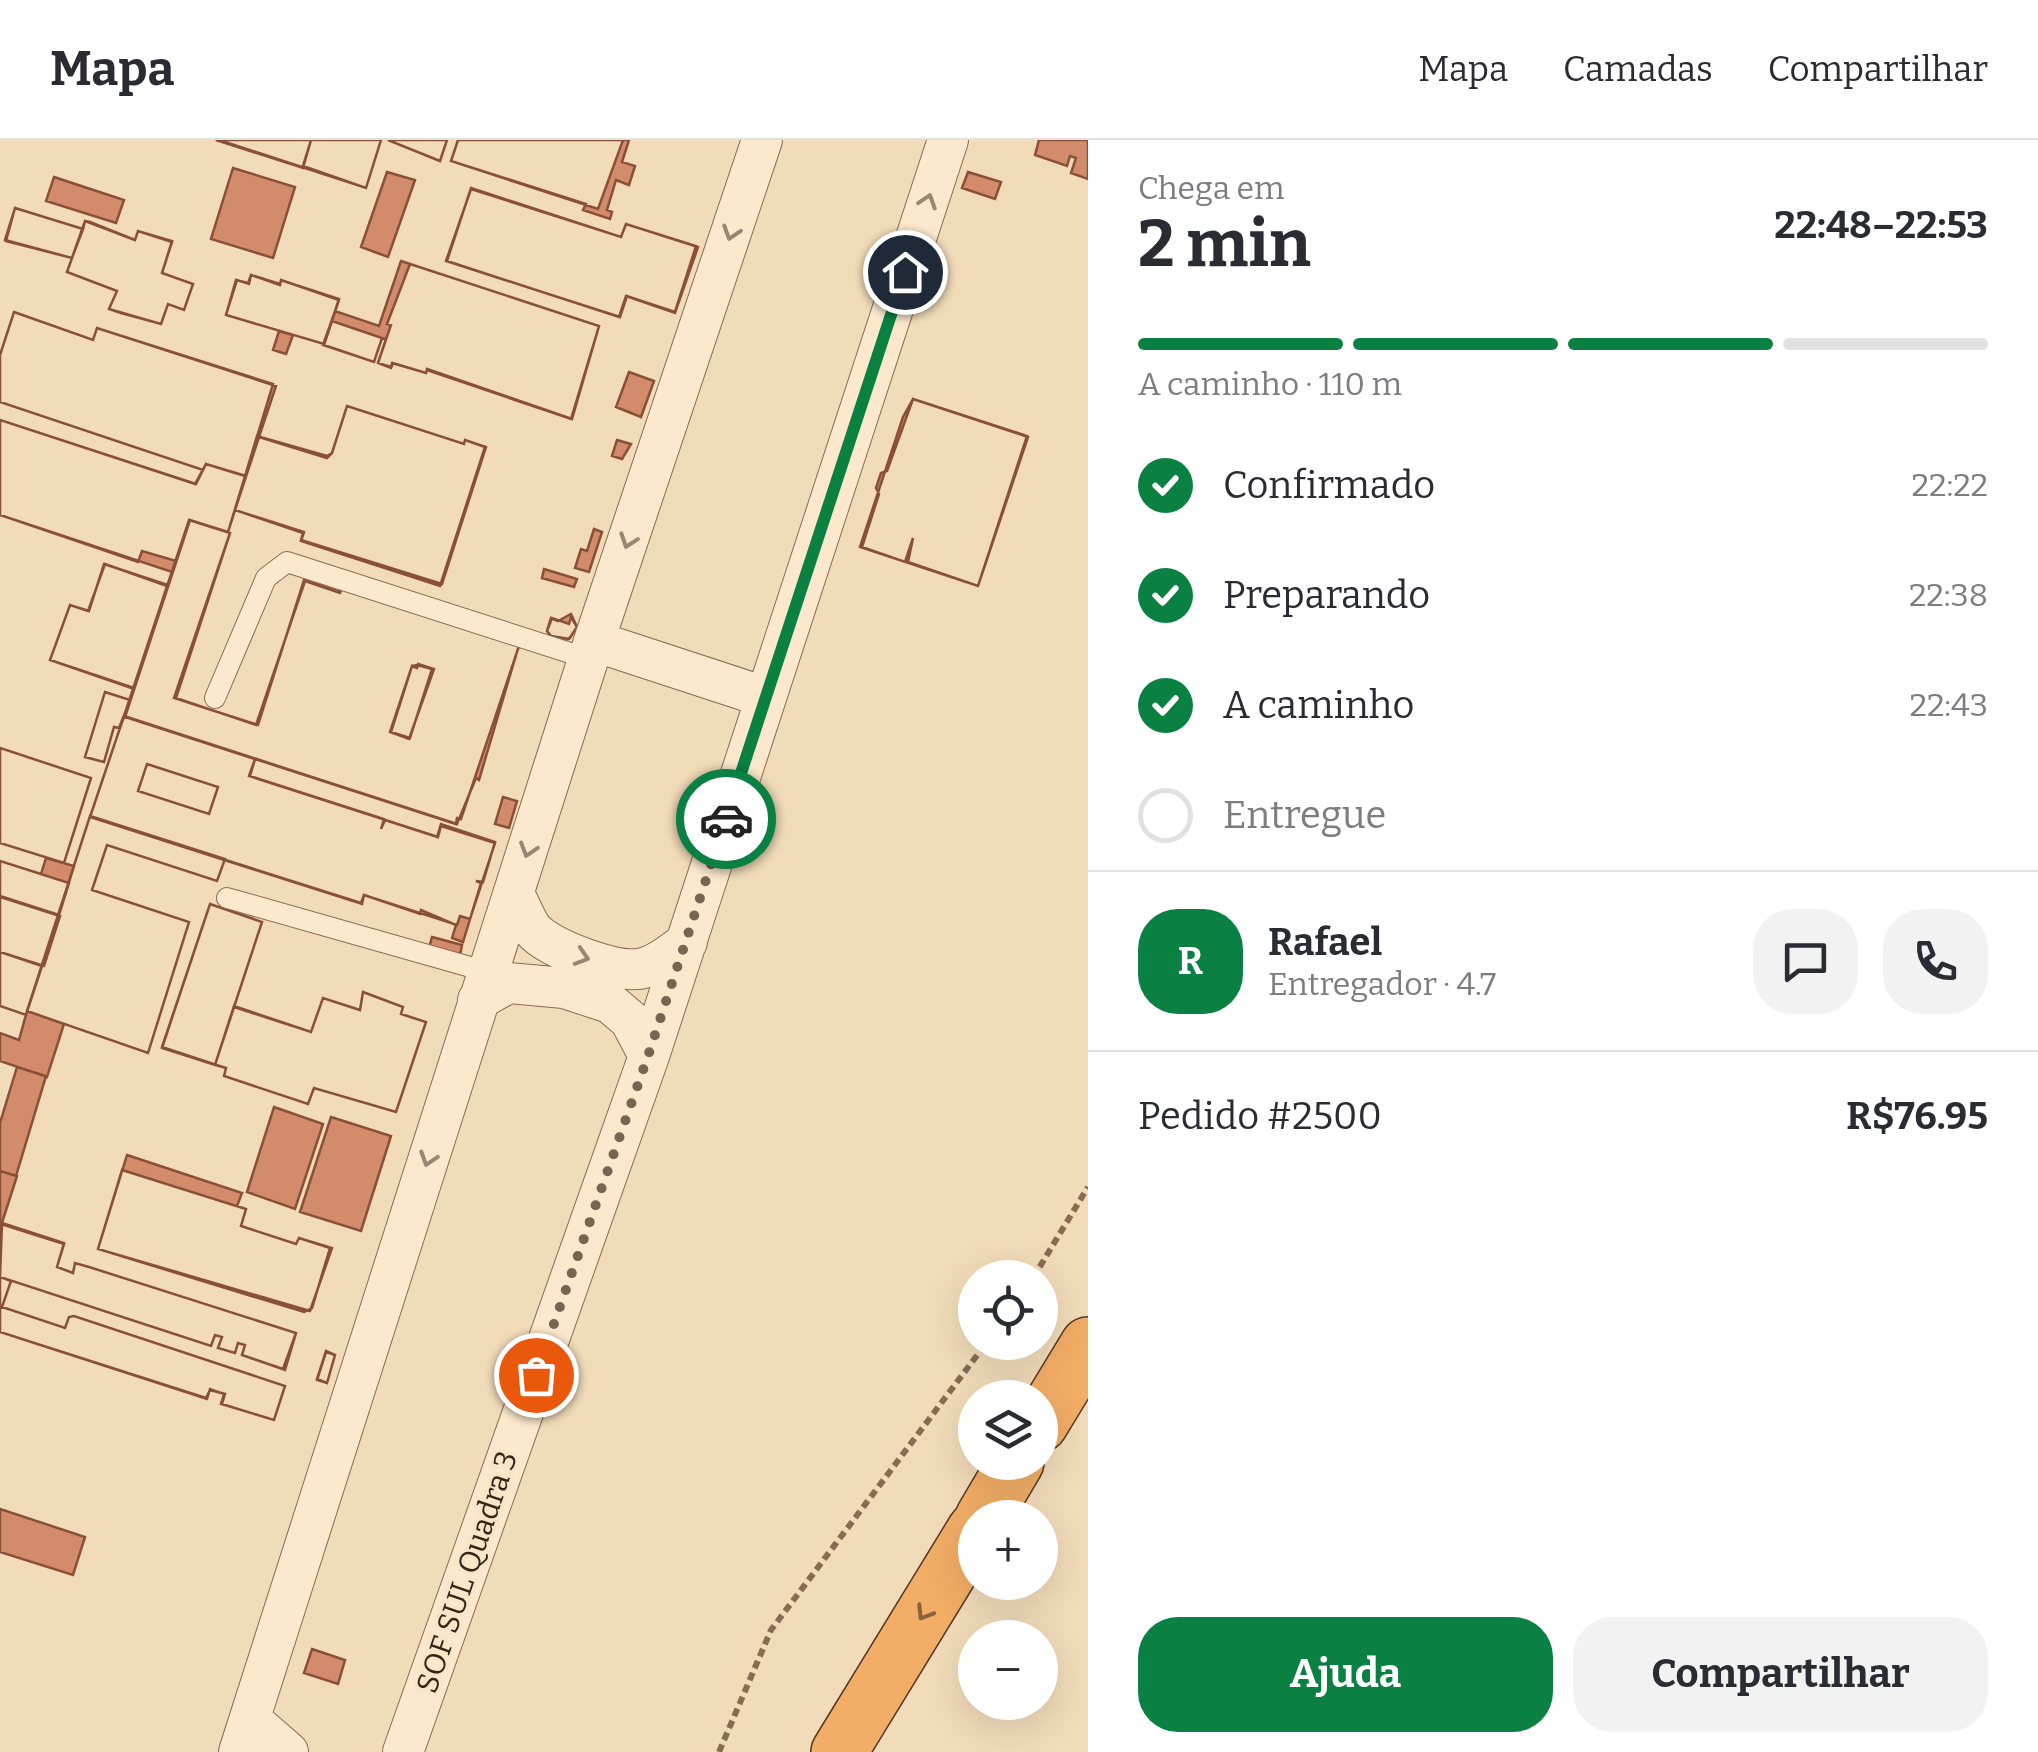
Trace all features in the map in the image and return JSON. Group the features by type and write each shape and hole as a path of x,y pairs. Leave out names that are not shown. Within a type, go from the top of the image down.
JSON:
{"highway":[{"path":"1058,1395 1088,1346"},
{"path":"839,1752 958,1558"}],"street":[{"path":"288,1752 244,1736 592,650 762,140"},
{"name":"SOF SUL Quadra 3","path":"403,1752 687,942 948,140"},
{"path":"592,650 766,697"},
{"path":"514,894 534,932 564,951 607,964 637,969 655,964 687,942"},
{"path":"483,986 508,983 564,988 610,1003 630,1020 648,1056"}],"lane":[{"path":"215,698 266,578 287,562 592,650"},
{"path":"227,898 483,986"}],"path":[{"path":"1043,1260 1088,1187"},
{"path":"718,1752 771,1630 974,1360"}],"building":[{"path":"216,140 311,140 303,168"},
{"path":"219,140 381,140 366,188"},
{"path":"311,140 381,140 366,188 303,166"},
{"path":"388,140 447,140 440,161"},
{"path":"388,140 447,140 440,161"},
{"path":"458,140 623,140 598,209 451,161"},
{"path":"458,140 629,140 622,162 635,166 629,185 616,180 607,210 612,212 610,219 583,210 586,204 451,161"},
{"path":"1039,140 1088,140 1088,179 1071,173 1076,158 1070,156 1067,166 1035,155"},
{"path":"233,168 295,187 273,258 211,239"},
{"path":"387,172 415,180 388,257 361,247"},
{"path":"968,172 1001,182 995,199 962,188"},
{"path":"54,177 124,200 116,223 46,201"},
{"path":"471,188 621,237 626,224 698,247 675,313 626,296 619,317 447,261"},
{"path":"471,189 621,237 626,224 696,246 675,312 627,296 620,317 446,261"},
{"path":"15,208 83,229 85,221 135,240 138,231 172,242 162,273 193,284 184,310 168,304 161,324 109,309 117,291 67,272 72,258 5,240"},
{"path":"15,208 83,229 72,258 6,241"},
{"path":"85,221 135,240 138,231 172,241 162,273 193,284 184,310 168,304 161,324 121,313 109,309 117,291 67,272"},
{"path":"401,261 599,326 572,419 427,369 426,373 378,363 386,339 382,338 374,362 323,345 335,311 379,326"},
{"path":"410,264 599,326 571,419 427,370 426,373 393,363 391,368 378,363 391,325 387,324"},
{"path":"251,275 280,285 281,280 339,300 324,344 226,315 237,280 249,284"},
{"path":"251,275 280,284 281,280 339,299 324,344 226,315 236,280 248,283"},
{"path":"14,312 93,340 97,328 276,386 246,476 206,464 203,470 0,402 0,355"},
{"path":"14,312 93,340 97,328 273,384 245,476 206,464 203,470 0,402 0,355"},
{"path":"332,321 382,338 374,362 324,345"},
{"path":"279,331 293,335 286,354 273,350"},
{"path":"629,372 654,381 641,417 616,407"},
{"path":"913,399 1028,437 978,586 908,562 913,538 905,562 862,547 879,494 876,488 881,473 887,471"},
{"path":"913,399 1027,436 978,586 860,547 903,417"},
{"path":"347,406 464,444 465,440 485,447 440,586 301,541 304,532 235,510 259,437 327,458"},
{"path":"347,406 464,444 465,440 486,447 442,584 301,540 303,533 235,510 257,436 327,456 332,453"},
{"path":"0,420 196,484 206,464 246,476 228,532 190,520 172,572 0,515"},
{"path":"0,420 195,484 206,464 245,476 228,532 189,520 176,561 142,551 138,562 0,515"},
{"path":"617,440 631,444 622,459 612,456"},
{"path":"189,520 230,533 174,698 258,725 304,580 340,592 342,587 519,645 479,780 476,778 457,824 124,716","holes":["412,666 434,669 409,739 390,732"]},
{"path":"190,520 230,533 176,698 256,725 305,581 340,593 342,587 519,646 461,819 457,818 456,824 125,717","holes":["412,666 432,669 410,738 391,732"]},
{"path":"594,529 602,532 589,572 575,568 581,549 587,551"},
{"path":"104,564 168,585 134,689 50,660 70,605 89,611"},
{"path":"105,564 167,586 134,688 50,660 70,605 88,611"},
{"path":"544,569 577,579 574,587 542,578"},
{"path":"571,614 577,627 570,638 563,641 552,637 547,631 551,618 558,621"},
{"path":"571,617 577,627 569,639 551,636 547,631 552,618 569,624"},
{"path":"105,692 130,700 120,728 114,727 104,762 85,757"},
{"path":"105,692 130,700 119,728 114,727 104,762 85,757"},
{"path":"124,716 255,759 250,776 384,819 381,829 385,820 437,837 441,824 495,842 483,882 476,881 481,883 463,942 452,938 456,925 421,910 420,914 364,895 362,904 90,817","holes":["147,764 218,787 209,814 138,791"]},
{"path":"124,716 255,759 249,776 438,837 441,826 495,843 470,919 460,916 457,925 364,895 361,903 90,817","holes":["147,764 218,787 209,814 138,791"]},
{"path":"0,748 91,778 64,863 0,843"},
{"path":"0,748 91,778 64,863 0,843"},
{"path":"503,797 517,801 509,828 495,824"},
{"path":"90,816 225,859 217,881 107,845 92,890 189,922 148,1053 27,1011"},
{"path":"90,816 225,859 217,881 107,845 92,890 189,922 148,1053 27,1011"},
{"path":"46,858 74,866 59,915 0,897 0,861 41,874"},
{"path":"0,861 69,883 59,915 0,896"},
{"path":"0,896 59,915 42,966 0,952"},
{"path":"0,897 60,916 44,966 0,952"},
{"path":"210,904 262,922 234,1007 311,1032 323,998 360,1010 363,992 403,1007 401,1014 426,1022 396,1112 314,1088 308,1104 224,1076 226,1068 162,1047"},
{"path":"210,904 262,922 215,1065 162,1048"},
{"path":"432,937 462,945 459,961 428,952"},
{"path":"0,952 42,966 26,1015 0,1006"},
{"path":"0,952 42,966 26,1015 0,1006"},
{"path":"363,992 403,1007 401,1014 426,1022 396,1112 314,1088 308,1104 224,1076 226,1068 215,1065 234,1006 311,1032 323,998 360,1010"},
{"path":"27,1011 64,1024 47,1077 0,1061 0,1033 19,1040"},
{"path":"17,1067 46,1076 16,1176 0,1171 0,1123"},
{"path":"274,1107 323,1124 295,1209 247,1192"},
{"path":"331,1117 391,1136 361,1231 300,1212"},
{"path":"127,1155 242,1193 237,1206 246,1209 241,1226 296,1244 299,1238 330,1248 312,1308 304,1312 98,1249"},
{"path":"122,1170 246,1209 241,1226 296,1244 299,1238 332,1248 310,1311 98,1249"},
{"path":"0,1171 17,1176 0,1229"},
{"path":"2,1223 64,1243 57,1267 73,1273 75,1263 296,1333 283,1369 242,1355 245,1345 238,1343 235,1353 218,1348 222,1337 215,1335 211,1346 0,1277"},
{"path":"1,1224 64,1244 57,1267 73,1273 75,1263 296,1333 285,1370 242,1355 245,1345 238,1343 235,1353 218,1348 222,1337 215,1335 211,1346 0,1277"},
{"path":"0,1277 11,1281 2,1307 65,1328 69,1317 74,1316 285,1386 274,1420 222,1404 225,1394 210,1390 206,1398 0,1332"},
{"path":"0,1277 11,1281 2,1307 65,1328 69,1317 74,1316 285,1386 274,1420 221,1404 224,1394 210,1389 207,1399 0,1332"},
{"path":"326,1351 335,1355 327,1383 317,1379"},
{"path":"326,1352 335,1355 327,1383 317,1380"},
{"path":"0,1509 85,1537 73,1575 0,1552"},
{"path":"312,1649 345,1660 338,1684 304,1673"}],"way so far":[{"path":"536,1375 726,819"}],"route":[{"path":"726,819 905,272"}]}
